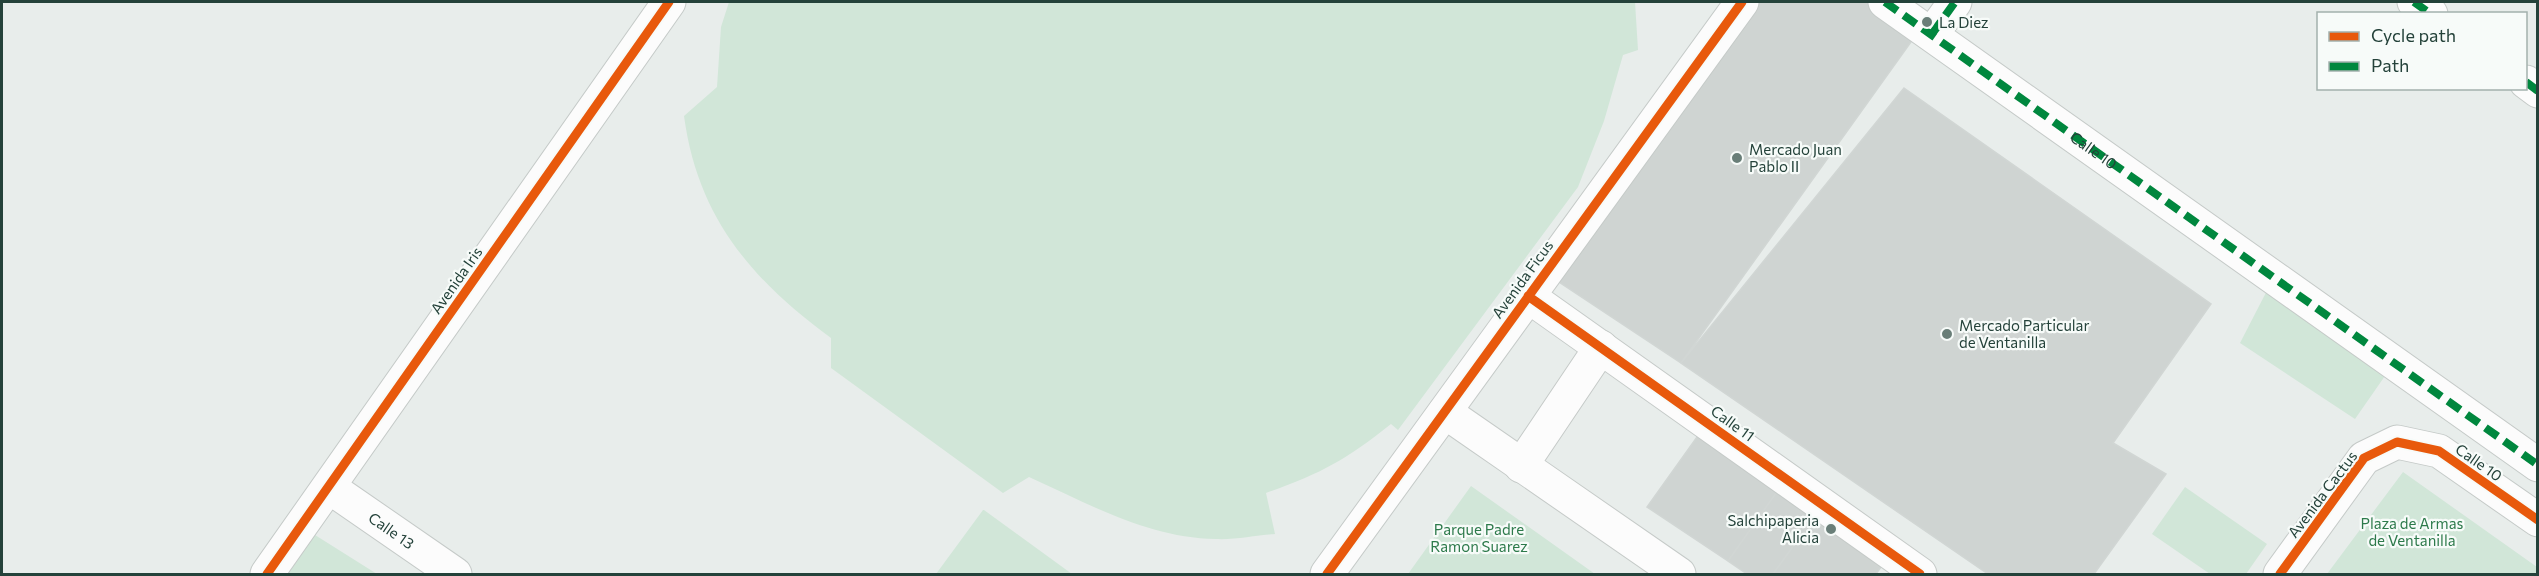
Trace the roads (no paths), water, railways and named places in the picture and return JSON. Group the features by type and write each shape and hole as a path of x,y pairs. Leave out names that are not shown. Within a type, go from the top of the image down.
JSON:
{"street":[{"name":"Avenida Iris","path":"267,574 669,2"},
{"name":"Avenida Ficus","path":"1327,574 1742,2"},
{"name":"Calle 10","path":"1885,2 2538,465"},
{"path":"1932,34 1954,2"},
{"path":"2414,2 2428,12"},
{"name":"Calle 11","path":"1528,296 1920,574"},
{"path":"1521,466 1601,347"},
{"path":"1445,412 1679,574"},
{"name":"Calle 10","path":"2397,442 2439,452 2538,520"},
{"name":"Avenida Cactus","path":"2280,574 2364,458 2397,442"},
{"name":"Calle 13","path":"329,487 455,574"}],"place":[{"name":"La Diez","path":"1927,22"},
{"name":"Mercado Juan Pablo II","path":"1737,158"},
{"name":"Mercado Particular de Ventanilla","path":"1947,334"},
{"name":"Salchipaperia Alicia","path":"1831,529"}],"park label":[{"name":"Plaza de Armas de Ventanilla","path":"2412,532"},
{"name":"Parque Padre Ramon Suarez","path":"1479,538"}]}
